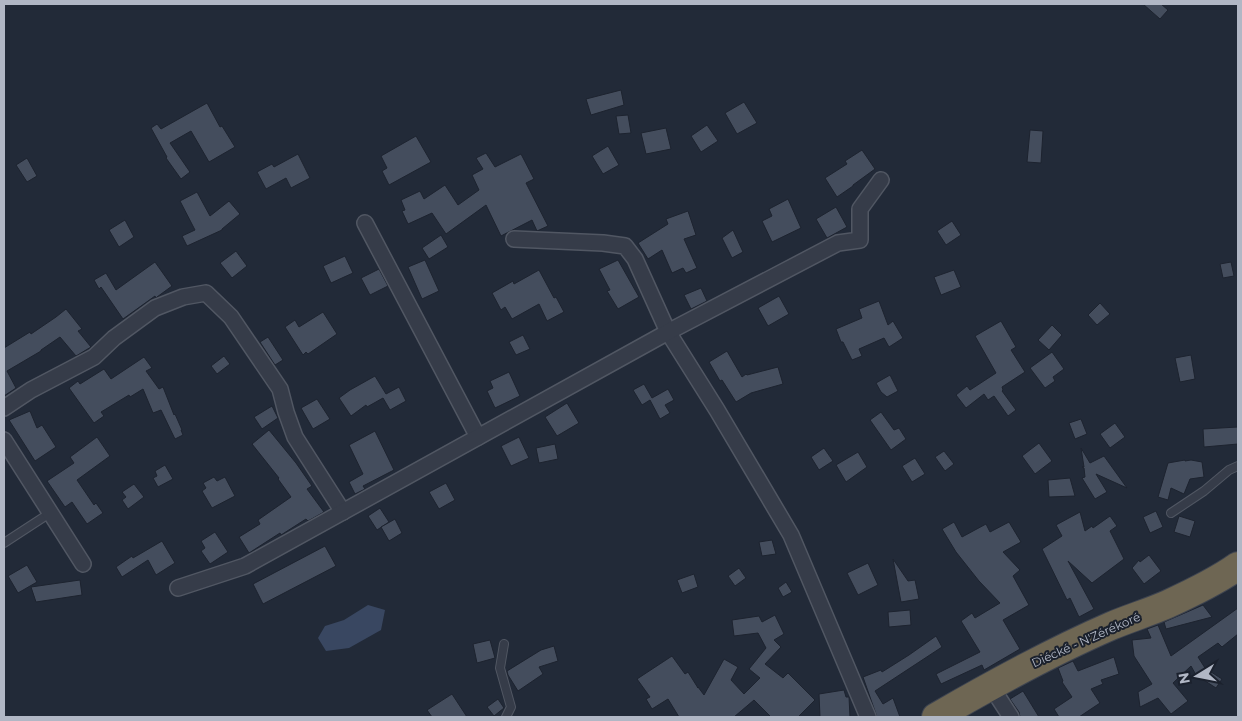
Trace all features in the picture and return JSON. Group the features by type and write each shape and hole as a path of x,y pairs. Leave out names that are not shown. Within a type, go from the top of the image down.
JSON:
{"highway":[{"name":"Diécké - N'Zérékoré","path":"936,717 990,685 1074,643 1112,625 1168,604 1222,577 1238,566"}],"street":[{"path":"178,588 245,566 668,332 838,243 860,240 860,209 881,180"},
{"path":"365,223 478,438"},
{"path":"514,239 603,243 625,246 635,259 668,332 791,535 868,717"},
{"path":"4,408 31,390 94,357 114,338 155,308 183,297 206,293 231,317 280,389 295,437 343,512"},
{"path":"4,440 83,564"},
{"path":"990,685 1011,717"}],"lane":[{"path":"1171,513 1204,491 1229,470 1238,466"},
{"path":"4,543 50,512"},
{"path":"504,644 500,668 511,707 506,717"}],"water":[{"path":"368,605 385,610 381,630 349,648 326,651 318,638 325,626 344,620"}],"building":[{"path":"1143,4 1161,4 1168,10 1160,19"},
{"path":"621,90 624,105 591,115 586,99"},
{"path":"744,102 757,123 737,134 725,113"},
{"path":"207,103 220,127 222,126 235,147 209,162 191,131 170,143 190,172 181,179 166,158 151,128 157,124 161,129"},
{"path":"628,115 631,133 619,134 616,116"},
{"path":"707,125 718,141 701,152 691,136"},
{"path":"666,128 671,149 646,154 641,133"},
{"path":"1030,130 1043,131 1041,163 1027,162"},
{"path":"416,136 431,162 389,185 382,171 387,168 381,156"},
{"path":"608,146 619,165 603,174 592,156"},
{"path":"862,150 875,169 837,197 825,178 847,164 845,161"},
{"path":"486,153 495,167 521,154 534,179 526,183 548,226 537,231 532,220 501,236 486,205 446,234 432,213 408,224 402,211 405,210 401,200 420,191 424,199 445,185 458,205 479,190 472,175 483,169 476,158"},
{"path":"298,154 310,178 291,188 286,178 266,189 257,172 272,164 274,167"},
{"path":"27,158 37,176 27,182 16,165"},
{"path":"197,192 210,216 229,201 240,214 222,230 187,246 182,236 195,230 180,201"},
{"path":"788,199 801,228 772,242 762,221 772,216 769,209"},
{"path":"836,207 847,227 827,238 816,219"},
{"path":"688,211 696,235 684,239 697,268 686,273 683,268 672,273 662,250 648,259 638,243 668,224 666,219"},
{"path":"125,220 134,237 119,247 109,230"},
{"path":"952,221 961,235 946,245 937,231"},
{"path":"733,230 743,252 732,258 722,238"},
{"path":"441,235 448,247 429,259 422,248"},
{"path":"236,251 247,266 232,278 220,263"},
{"path":"345,256 353,273 331,283 323,266"},
{"path":"425,260 439,291 422,299 408,267"},
{"path":"618,260 639,297 618,309 607,291 610,290 599,269"},
{"path":"155,262 172,286 123,319 94,280 106,273 116,290"},
{"path":"1231,262 1234,276 1223,278 1220,264"},
{"path":"379,269 388,286 370,295 361,278"},
{"path":"539,270 564,312 547,321 539,304 512,319 505,307 501,310 492,293 513,281 514,284"},
{"path":"954,270 961,287 941,295 934,277"},
{"path":"701,288 707,301 691,309 684,295"},
{"path":"779,296 789,314 768,326 758,308"},
{"path":"879,301 888,325 893,321 903,338 889,347 884,338 859,349 862,356 852,360 843,342 841,342 836,329 862,318 859,309"},
{"path":"1100,303 1110,314 1097,325 1088,315"},
{"path":"66,309 82,329 78,331 91,347 76,356 60,337 41,351 7,371 16,388 4,396 4,348 30,332 31,334"},
{"path":"323,312 337,334 308,354 306,352 303,355 285,327 295,320 299,327"},
{"path":"1001,321 1016,347 1011,350 1025,372 1002,387 1002,391 1016,410 1008,416 994,396 988,400 984,394 966,408 956,395 967,386 970,390 996,373 975,336"},
{"path":"1052,325 1062,335 1049,350 1038,340"},
{"path":"523,335 530,349 516,355 509,342"},
{"path":"268,337 283,360 275,365 260,342"},
{"path":"727,351 742,377 746,374 778,367 783,384 751,393 736,402 722,380 720,381 709,362"},
{"path":"1052,352 1064,369 1053,377 1055,381 1045,388 1030,368"},
{"path":"1191,355 1195,379 1180,382 1175,358"},
{"path":"224,356 230,364 217,374 211,366"},
{"path":"144,357 152,368 146,371 159,389 163,387 182,430 183,435 175,439 161,410 153,413 143,389 101,412 104,416 94,423 69,388 78,381 80,384 104,369 111,379"},
{"path":"509,372 520,396 495,408 487,391 493,388 490,381"},
{"path":"890,375 898,391 887,397 881,392 876,383"},
{"path":"375,376 386,394 399,387 406,401 390,410 383,398 367,407 366,405 351,416 339,398"},
{"path":"644,384 652,398 668,389 674,400 665,405 670,413 660,419 650,400 642,405 633,390"},
{"path":"317,399 330,419 313,429 301,408"},
{"path":"567,403 579,423 557,436 545,417"},
{"path":"272,406 278,418 262,429 254,417"},
{"path":"30,411 37,428 42,425 56,447 35,461 9,420"},
{"path":"881,412 894,430 899,428 906,439 891,450 870,420"},
{"path":"1081,419 1087,434 1075,439 1069,423"},
{"path":"1115,423 1125,437 1110,448 1100,434"},
{"path":"1238,427 1238,444 1204,447 1203,429"},
{"path":"269,430 312,486 307,489 324,512 308,521 306,519 281,535 280,533 249,553 239,537 260,524 258,520 291,497 279,478 252,444"},
{"path":"375,431 394,470 363,486 365,489 355,494 349,482 363,474 349,445"},
{"path":"97,437 110,456 77,480 94,505 96,503 103,513 87,524 72,502 65,507 47,481 74,463 70,457"},
{"path":"519,437 529,458 511,466 501,446"},
{"path":"1039,443 1052,461 1035,474 1022,456"},
{"path":"555,444 558,459 539,463 536,448"},
{"path":"824,448 833,461 819,470 811,457"},
{"path":"1081,448 1090,463 1104,456 1127,488 1096,474 1107,492 1095,499 1082,478 1085,477 1084,468 1082,467 1084,467"},
{"path":"944,451 954,464 945,471 935,457"},
{"path":"858,452 867,467 846,482 836,465"},
{"path":"915,458 925,474 912,482 902,466"},
{"path":"1185,460 1202,462 1204,477 1190,479 1184,494 1171,488 1168,500 1158,497 1168,463"},
{"path":"165,465 173,479 158,487 153,478 157,476 155,471"},
{"path":"214,477 217,481 225,477 235,496 212,508 202,491 206,488 203,483"},
{"path":"1070,478 1075,496 1049,497 1048,480"},
{"path":"446,483 455,500 439,509 429,492"},
{"path":"134,484 144,497 128,509 122,500 126,497 122,492"},
{"path":"380,508 389,522 377,530 368,516"},
{"path":"1156,511 1163,527 1150,533 1143,517"},
{"path":"1080,512 1085,531 1092,526 1093,528 1110,516 1117,526 1110,531 1124,559 1092,583 1068,561 1094,609 1079,617 1070,598 1067,600 1042,549 1062,536 1056,525"},
{"path":"1179,516 1195,521 1190,537 1174,532"},
{"path":"395,519 402,533 389,541 381,527"},
{"path":"954,522 962,537 986,524 990,532 1009,522 1021,542 1003,552 1020,570 1013,576 1029,605 1003,620 1020,649 984,670 982,665 941,684 936,674 980,652 961,621 972,613 975,618 1000,603 979,581 956,552 942,529"},
{"path":"215,532 228,552 210,564 201,551 205,548 201,541"},
{"path":"772,540 776,554 762,556 759,542"},
{"path":"162,541 175,563 156,575 148,560 122,577 116,567 132,556 133,558"},
{"path":"325,546 336,566 263,604 253,584"},
{"path":"1149,555 1161,571 1144,584 1132,568 1139,560 1140,562"},
{"path":"893,559 908,581 915,580 919,599 901,602"},
{"path":"868,563 878,585 858,595 847,573"},
{"path":"27,565 37,582 18,593 8,576"},
{"path":"739,568 746,578 735,586 728,576"},
{"path":"694,574 698,587 682,593 677,580"},
{"path":"80,580 82,595 36,602 31,587"},
{"path":"786,582 792,592 783,597 778,588"},
{"path":"1203,605 1212,617 1166,629 1164,622"},
{"path":"1238,608 1238,634 1222,647 1218,643 1198,657 1205,668 1222,679 1216,688 1196,675 1191,666 1173,683 1188,701 1171,714 1158,698 1140,707 1138,692 1152,684 1134,656 1132,640 1151,638 1147,629 1158,625 1171,656"},
{"path":"910,610 911,625 889,627 888,612"},
{"path":"775,615 784,634 774,640 781,647 765,664 783,678 788,673 815,700 798,717 771,717 754,700 734,717 679,717 668,699 652,709 646,699 650,697 637,679 672,656 685,674 688,672 704,695 724,659 738,667 731,680 744,694 760,678 749,669 766,648 758,633 734,636 732,620 759,616 762,622"},
{"path":"936,636 942,647 875,691 883,704 893,698 900,717 877,717 863,677 881,670 882,672"},
{"path":"490,640 495,658 477,663 473,644"},
{"path":"554,646 558,661 539,667 543,674 518,691 507,671 541,650"},
{"path":"1114,657 1119,674 1101,680 1103,684 1091,689 1100,703 1079,717 1059,717 1054,709 1072,697 1062,682 1058,668 1073,661 1078,671"},
{"path":"844,690 846,697 849,697 850,717 820,717 819,694"},
{"path":"1023,691 1039,717 1020,717 1019,712 1010,699"},
{"path":"452,694 467,717 432,717 427,710"},
{"path":"498,699 504,708 494,716 487,707"}]}
